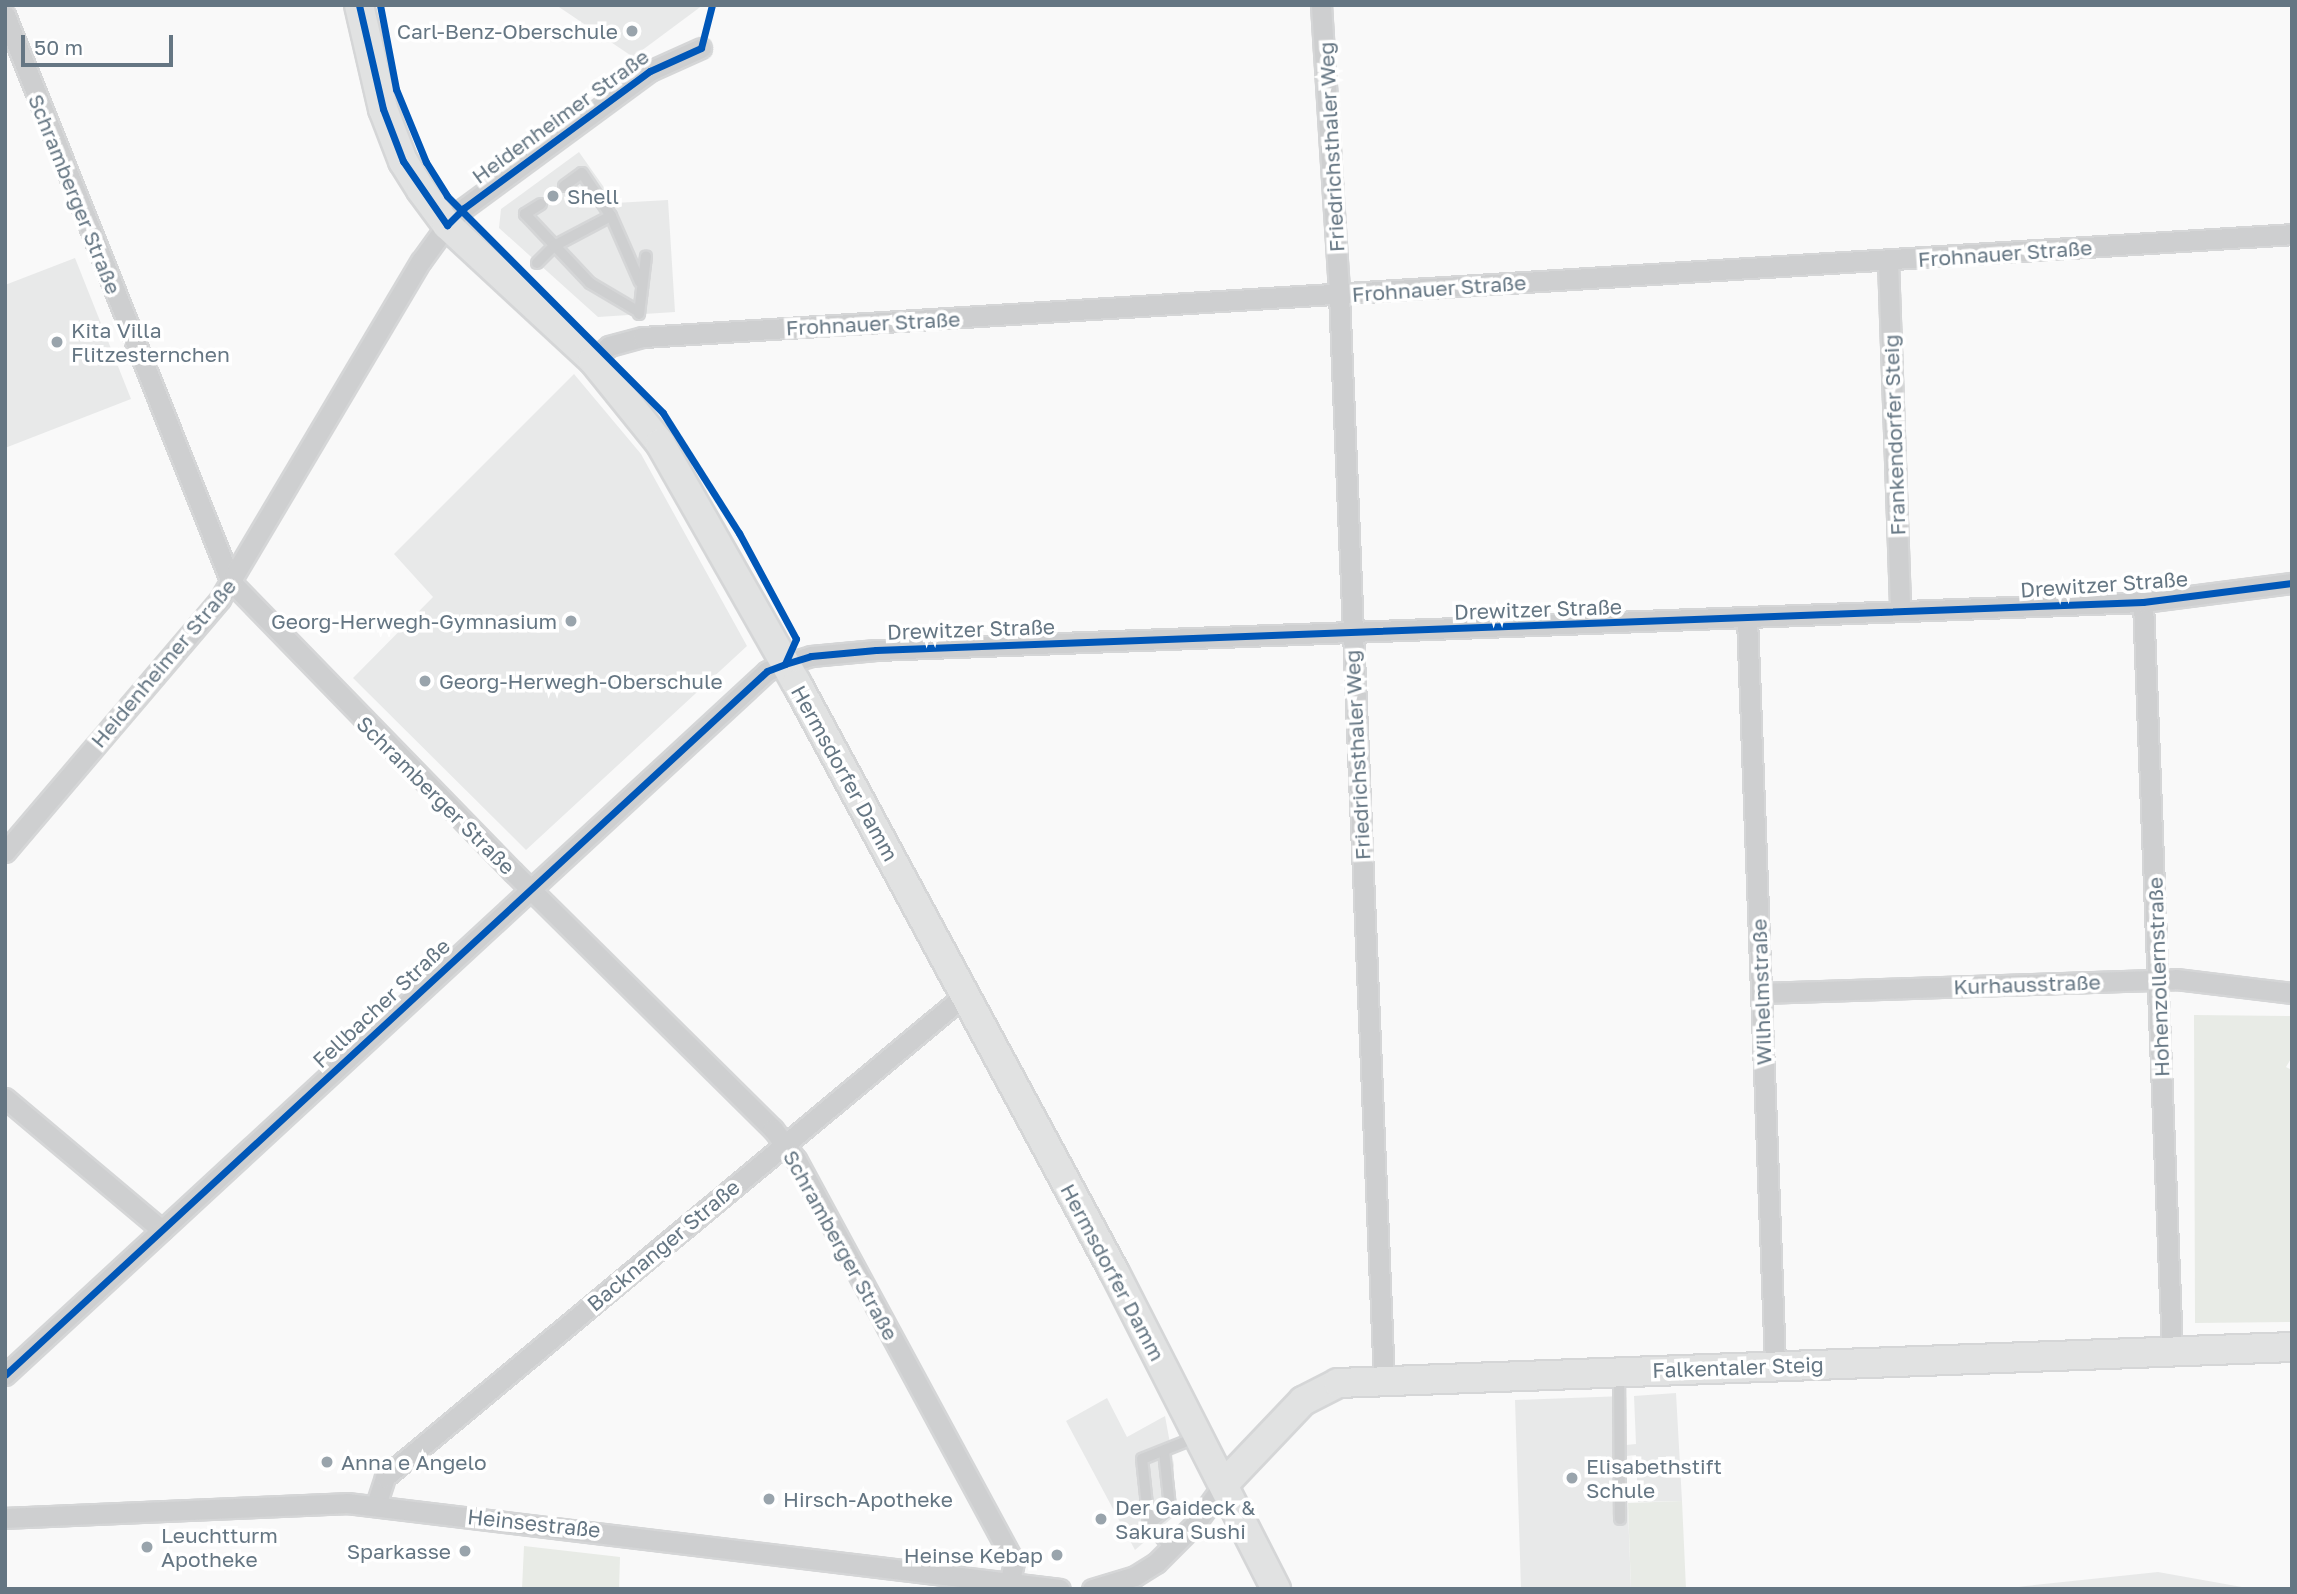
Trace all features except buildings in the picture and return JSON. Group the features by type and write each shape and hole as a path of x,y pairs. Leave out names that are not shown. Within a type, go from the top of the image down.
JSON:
{"main road":[{"name":"Hermsdorfer Damm","path":"359,5 383,109 403,161 447,225 593,360 660,443 785,664 965,995 1224,1484 1276,1589"},
{"name":"Falkentaler Steig","path":"1224,1484 1303,1401 1321,1389 1384,1380 2292,1347"}],"street":[{"name":"Friedrichsthaler Weg","path":"1321,5 1339,294 1384,1380"},
{"name":"Schramberger Straße","path":"5,15 232,582 530,890 785,1144 1014,1562 1010,1581"},
{"name":"Heidenheimer Straße","path":"5,852 232,582 421,261 447,225 464,208 650,71 701,48"},
{"name":"Frohnauer Straße","path":"593,360 609,345 643,337 2292,234"},
{"name":"Frankendorfer Steig","path":"1888,261 1900,610"},
{"name":"Drewitzer Straße","path":"785,664 811,656 876,650 2143,602 2292,583"},
{"name":"Hohenzollernstraße","path":"2143,602 2172,1351"},
{"name":"Wilhelmstraße","path":"1747,618 1775,1366"},
{"name":"Fellbacher Straße","path":"5,1375 767,671 785,664"},
{"name":"Kurhausstraße","path":"1761,993 2158,980 2292,993"},
{"name":"Backnanger Straße","path":"376,1505 385,1477 965,995"},
{"path":"5,1098 162,1230"},
{"path":"1092,1589 1135,1576 1171,1549 1224,1484"},
{"name":"Heinsestraße","path":"5,1518 376,1505 1060,1589"}],"lane":[{"path":"564,186 582,173 611,216 640,282"},
{"path":"541,204 525,214 590,284 639,313 640,282 646,256"},
{"path":"537,263 554,246 611,216"},
{"path":"1619,1371 1620,1519"},
{"path":"1171,1549 1149,1524 1142,1459 1198,1436"},
{"path":"1149,1524 1170,1507 1164,1452"}],"shaded area":[{"name":"Carl-Benz-Oberschule","path":"556,5 703,5 633,57"},
{"path":"579,152 615,203 668,200 675,312 598,317 499,228 501,209"},
{"name":"Kita Villa Flitzesternchen","path":"75,258 131,399 5,448 5,285"},
{"name":"Georg-Herwegh-Gymnasium","path":"574,374 641,454 747,646 526,850 353,678 433,597 394,554"},
{"path":"2194,1015 2292,1016 2292,1057 2286,1067 2292,1070 2292,1322 2195,1323"},
{"name":"Elisabethstift Schule","path":"1676,1393 1682,1501 1638,1502 1636,1455 1626,1456 1631,1589 1521,1589 1515,1400 1624,1396 1626,1445 1636,1444 1634,1396"},
{"path":"1107,1398 1127,1437 1165,1416 1174,1465 1172,1518 1135,1550 1066,1421"},
{"path":"1682,1501 1686,1589 1631,1589 1628,1503"},
{"path":"524,1546 620,1557 619,1589 522,1589"},
{"path":"2158,1572 2253,1589 2003,1589 2026,1586"}],"cycle path":[{"path":"359,5 383,109 403,161 447,225 464,208 650,71 701,48 712,5"},
{"path":"380,5 396,89 426,162 447,196 663,413 739,533 796,639 785,664"},
{"path":"5,1375 767,671 785,664 811,656 876,650 2143,602 2292,583"}],"place":[{"name":"Carl-Benz-Oberschule","path":"632,31"},
{"name":"Shell","path":"553,196"},
{"name":"Kita Villa Flitzesternchen","path":"57,342"},
{"name":"Georg-Herwegh-Gymnasium","path":"571,621"},
{"name":"Georg-Herwegh-Oberschule","path":"425,681"},
{"name":"Anna e Angelo","path":"327,1462"},
{"name":"Elisabethstift Schule","path":"1572,1478"},
{"name":"Hirsch-Apotheke","path":"769,1499"},
{"name":"Der Gaideck & Sakura Sushi","path":"1101,1519"},
{"name":"Leuchtturm Apotheke","path":"147,1547"},
{"name":"Sparkasse","path":"465,1551"},
{"name":"Heinse Kebap","path":"1057,1555"}]}
